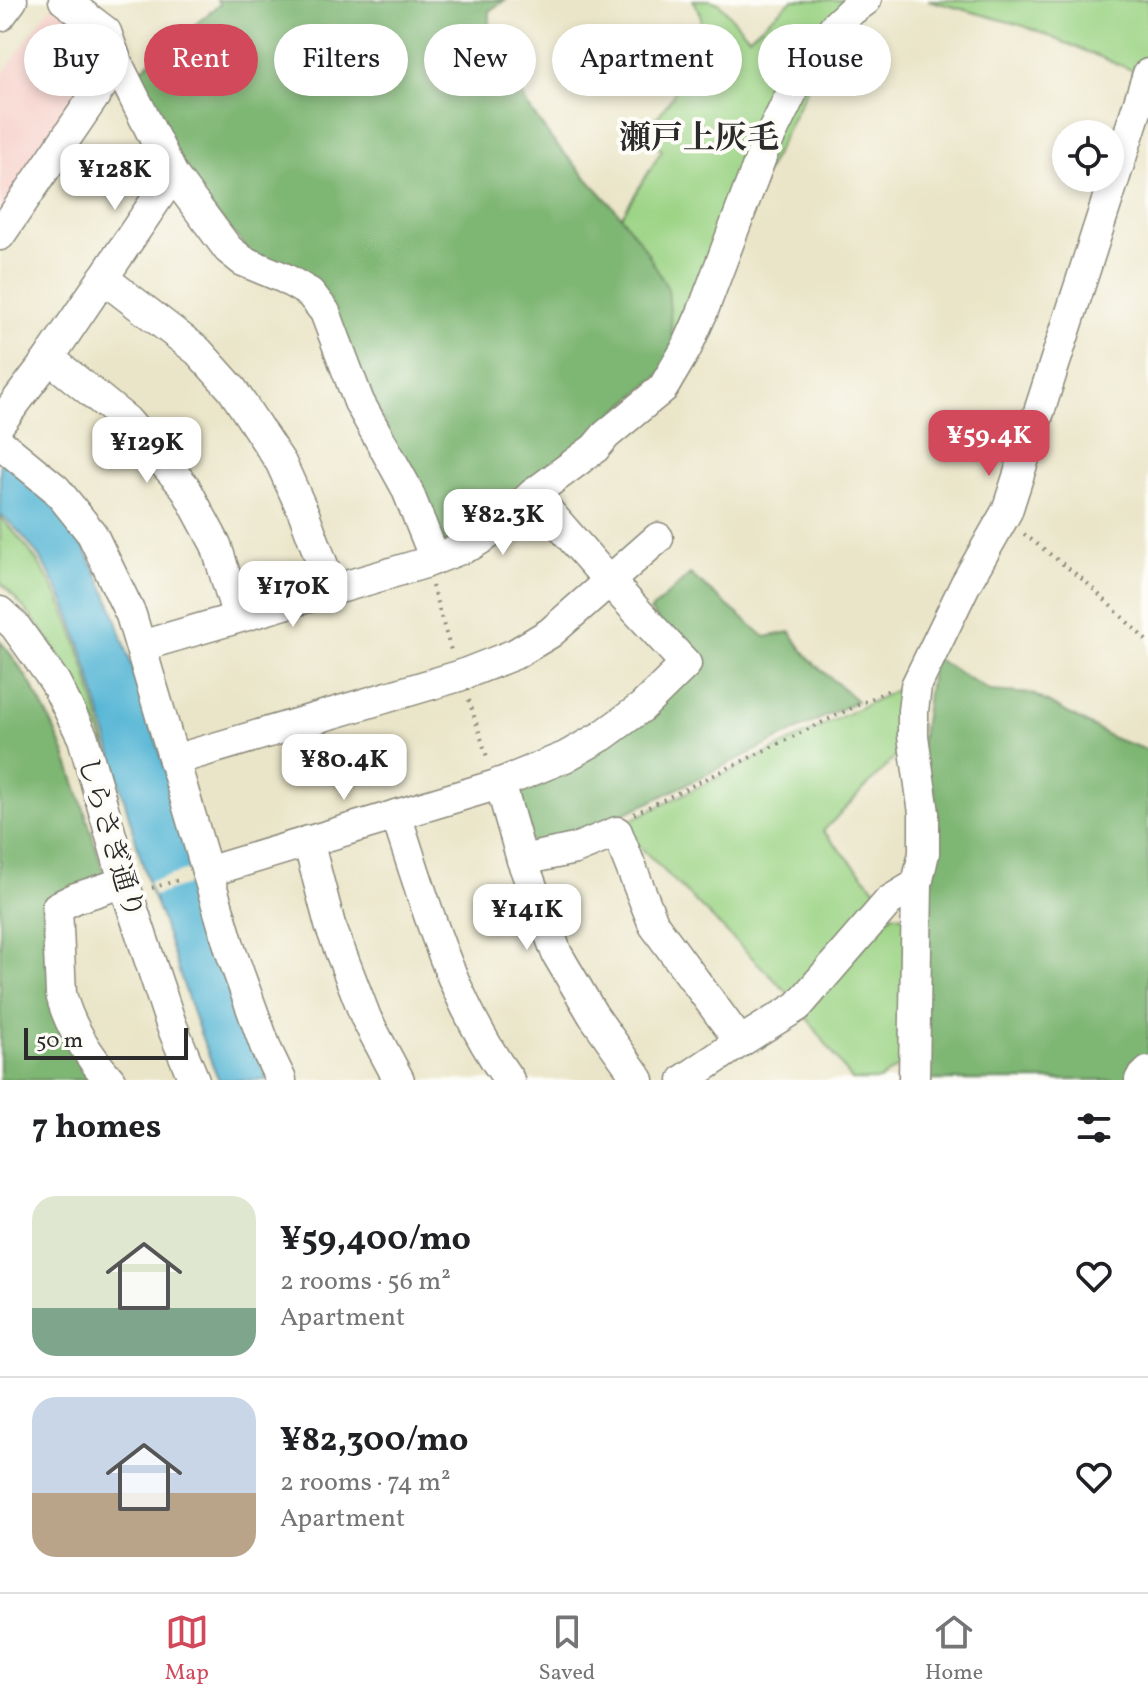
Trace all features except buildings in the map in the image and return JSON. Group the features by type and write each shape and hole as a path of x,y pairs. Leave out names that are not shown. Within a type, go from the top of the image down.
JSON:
{"street":[{"path":"0,16 12,0"},
{"path":"64,0 96,24"},
{"path":"141,646 430,561 471,545 595,448 606,435 663,388 691,337 764,149 799,78 834,27 866,0"},
{"path":"914,1080 917,884 924,853 924,813 913,711 916,686 1011,498 1148,74"},
{"path":"128,85 173,175 228,249 243,261 310,293 325,312 359,402 406,487 430,561"},
{"path":"0,235 95,96"},
{"path":"0,423 49,358 173,175"},
{"path":"103,278 198,351 232,389 281,463 332,590"},
{"path":"49,358 126,420 185,487 216,545 238,617"},
{"path":"0,443 56,489 92,534 131,615 174,760 201,873 267,1051 281,1080"},
{"path":"201,873 498,784 565,757 602,736 642,707 686,664 533,494"},
{"path":"174,760 460,675 515,654 550,633 658,538"},
{"name":"しらさぎ通り","path":"0,612 15,626 55,682 83,738 137,885 171,1024 194,1080"},
{"path":"498,784 557,954 593,1015 639,1080"},
{"path":"396,815 460,997 509,1080"},
{"path":"522,860 575,849 617,832 654,925 740,1042"},
{"path":"308,841 330,925 366,1018 399,1080"},
{"path":"684,1080 798,1006 889,901 917,884"},
{"path":"110,1080 64,1008 57,907 76,898 137,885"},
{"path":"1140,1080 1148,1072"}],"path":[{"path":"1003,518 1086,582 1148,642"},
{"path":"430,561 460,675 498,784"},
{"path":"617,832 628,817 910,679 925,666"},
{"path":"137,885 201,873"}],"shaded area":[{"path":"51,6 78,24 38,24"},
{"path":"24,44 24,96 80,96 0,216 0,78"}],"green space":[{"path":"217,0 505,0 489,11 489,24 424,24 424,96 522,96 553,141 617,211 644,247 668,289 674,363 475,532 443,544 344,339 254,256 186,179 146,96 258,96 258,24 196,24 220,4"},
{"path":"693,0 719,3 738,24 701,24 701,14"},
{"path":"792,0 859,0 844,12 838,24 764,24"},
{"path":"928,0 1148,0 1148,57 1142,73 1137,72 1024,26"},
{"path":"742,29 749,37 758,29 758,96 803,96 674,363 621,217 662,150 636,134 659,115 672,97 742,96"},
{"path":"144,67 144,93 135,74"},
{"path":"0,517 33,555 70,624 112,766 92,714 67,667 37,624 0,582"},
{"path":"690,574 765,637 791,632 812,661 857,701 648,803 560,840 535,843 527,838 516,798 520,790 699,666 650,611"},
{"path":"0,641 37,695 52,724 76,784 105,877 49,900 96,1080 0,1080"},
{"path":"933,657 990,691 1033,694 1115,739 1148,750 1148,1058 1128,1080 923,1080 920,752"},
{"path":"908,684 909,743 823,831 882,896 793,998 628,835 628,825 631,820"},
{"path":"892,914 907,917 902,1064 879,1080 852,1080 805,1015"}],"water":[{"path":"0,460 36,490 69,525 88,555 113,609 267,1080 219,1080 149,886 78,638 55,583 40,558 0,514"}],"pier":[{"path":"195,868 199,881 153,896 148,882"}],"district":[{"name":"瀬戸上灰毛","path":"699,137"}]}
